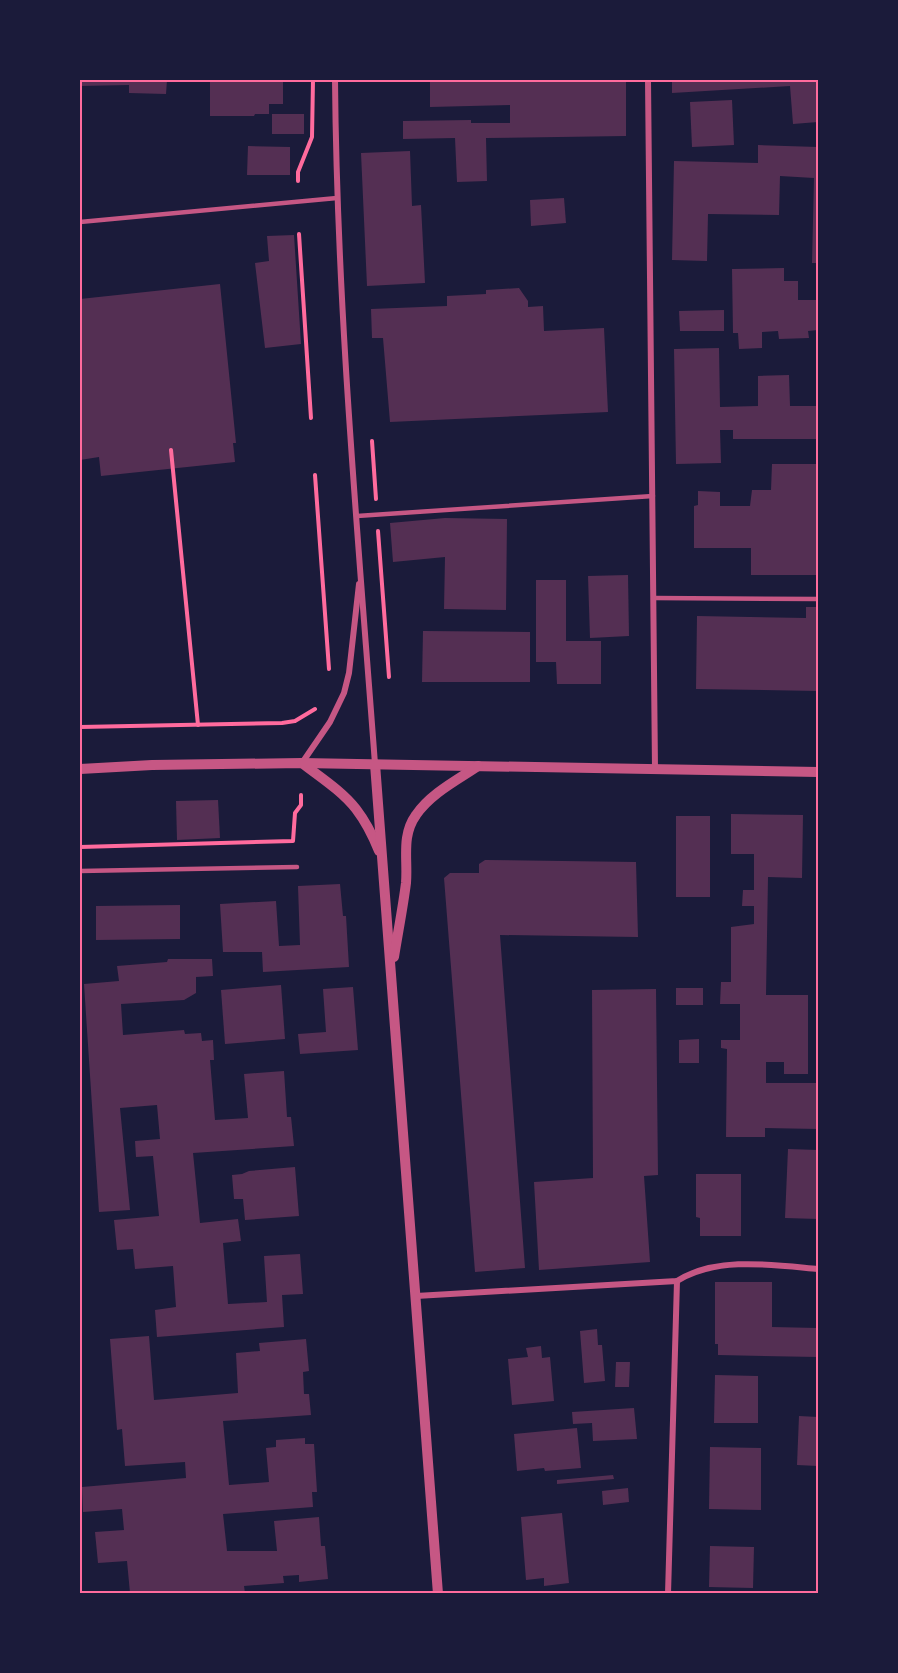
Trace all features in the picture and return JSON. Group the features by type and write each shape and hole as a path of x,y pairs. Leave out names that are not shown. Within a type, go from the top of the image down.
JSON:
{"street":[{"path":"335,80 337,198 357,516 438,1593"},
{"path":"648,80 656,769"},
{"path":"302,763 330,722 344,693 349,673 361,568"},
{"path":"302,763 356,808 369,828 382,858"},
{"path":"80,769 152,765 302,763 819,772"},
{"path":"391,975 406,881 407,834 416,815 428,802 478,766"},
{"path":"416,1296 677,1281 697,1270 726,1265 757,1264 819,1269"},
{"path":"668,1593 677,1281"}],"lane":[{"path":"80,222 337,198"},
{"path":"357,516 653,496"},
{"path":"654,598 819,599"},
{"path":"80,872 297,867"}],"path":[{"path":"298,181 298,172 312,137 313,80"},
{"path":"299,234 311,418"},
{"path":"372,441 390,677"},
{"path":"171,450 198,725"},
{"path":"315,475 330,678"},
{"path":"80,727 282,723 303,717 316,708"},
{"path":"302,728 303,717"},
{"path":"80,847 293,841 295,813 301,805 301,795"}],"building":[{"path":"80,80 167,80 166,94 129,93 129,85 80,86"},
{"path":"210,80 283,80 283,104 269,104 269,114 210,116"},
{"path":"430,80 626,80 626,136 486,138 487,181 457,182 455,138 403,139 403,121 471,120 471,123 510,123 510,105 430,107"},
{"path":"672,80 818,80 818,122 793,124 790,86 672,93"},
{"path":"732,100 734,145 692,147 690,102"},
{"path":"272,114 304,114 304,134 272,134"},
{"path":"758,145 818,147 818,263 812,263 814,178 780,176 779,215 708,214 707,261 672,260 674,161 758,163"},
{"path":"248,146 290,147 290,175 247,175"},
{"path":"410,151 412,206 421,205 425,283 367,286 361,153"},
{"path":"564,198 566,223 531,226 530,200"},
{"path":"294,235 301,344 265,348 255,263 269,261 267,236"},
{"path":"784,268 784,281 798,281 798,300 818,300 818,330 808,331 809,338 779,339 778,331 762,332 762,348 739,349 738,333 733,333 732,269"},
{"path":"220,284 236,443 233,443 235,462 101,476 99,457 80,460 80,299"},
{"path":"519,288 528,301 528,307 543,306 544,331 604,328 608,412 390,422 383,338 372,338 371,309 447,306 447,296 486,294 486,290"},
{"path":"724,310 724,331 680,331 679,311"},
{"path":"719,348 720,407 758,406 758,376 789,375 790,406 817,406 816,439 733,439 733,430 720,430 721,463 676,464 674,349"},
{"path":"772,464 818,464 818,575 751,575 751,548 694,548 694,506 698,505 698,491 720,492 720,506 750,506 752,490 771,490"},
{"path":"445,518 507,519 506,610 444,609 445,557 393,562 390,523"},
{"path":"628,575 629,636 590,638 588,576"},
{"path":"536,580 566,580 566,641 601,641 601,684 557,684 556,662 536,662"},
{"path":"806,607 818,607 818,691 696,689 697,616 806,618"},
{"path":"423,631 530,632 530,682 422,682"},
{"path":"218,800 220,838 177,840 176,801"},
{"path":"816,812 818,812 818,873 816,873"},
{"path":"731,814 803,815 802,878 768,877 766,995 808,995 808,1074 784,1074 784,1062 766,1062 766,1083 818,1083 818,1129 765,1128 765,1137 726,1137 727,1049 721,1048 721,1040 740,1040 740,1004 720,1004 721,982 731,982 731,927 754,924 754,906 742,906 743,890 754,890 754,854 731,854"},
{"path":"676,816 710,816 710,897 676,897"},
{"path":"485,860 636,862 638,937 500,935 525,1268 475,1272 444,878 450,873 479,873 479,864"},
{"path":"340,884 343,916 346,916 349,967 263,972 262,952 223,952 220,904 276,901 279,946 300,945 298,886"},
{"path":"180,905 180,939 96,940 96,906"},
{"path":"168,959 212,959 213,976 196,977 196,993 184,1000 121,1004 123,1035 184,1030 185,1034 201,1033 202,1041 213,1040 214,1060 210,1060 215,1120 248,1118 244,1074 284,1071 287,1117 291,1117 294,1146 193,1153 200,1223 238,1219 241,1241 223,1243 228,1304 267,1302 264,1256 300,1254 303,1294 282,1295 284,1327 157,1337 155,1310 176,1307 173,1266 135,1269 133,1249 117,1250 114,1220 159,1216 153,1156 136,1157 135,1141 160,1139 157,1105 120,1108 130,1210 99,1212 84,984 119,981 117,966 167,962"},
{"path":"281,985 285,1039 225,1044 221,990"},
{"path":"353,987 358,1050 300,1054 298,1034 326,1032 323,989"},
{"path":"676,988 703,988 703,1005 676,1005"},
{"path":"656,989 658,1175 644,1176 650,1262 539,1270 534,1182 593,1178 592,990"},
{"path":"699,1039 699,1063 679,1063 679,1040"},
{"path":"788,1149 818,1150 818,1219 785,1218"},
{"path":"295,1167 299,1216 245,1220 243,1199 234,1199 232,1175 249,1171"},
{"path":"696,1174 741,1174 741,1236 700,1236 700,1218 696,1217"},
{"path":"715,1282 772,1282 772,1327 818,1328 818,1357 718,1355 718,1344 715,1344"},
{"path":"597,1329 598,1345 602,1345 605,1381 584,1383 580,1331"},
{"path":"149,1336 154,1400 238,1393 236,1353 260,1351 259,1343 306,1339 309,1371 303,1372 304,1394 309,1394 311,1415 223,1421 229,1485 269,1482 266,1448 276,1447 276,1440 305,1438 305,1444 314,1444 317,1492 312,1492 313,1507 223,1514 227,1551 277,1551 274,1521 319,1517 321,1546 325,1546 328,1579 299,1582 299,1575 283,1576 284,1583 244,1586 245,1593 130,1593 127,1561 98,1563 95,1532 124,1530 122,1509 83,1512 82,1487 186,1478 185,1462 125,1466 122,1429 117,1430 110,1339"},
{"path":"541,1346 542,1358 550,1357 554,1401 512,1405 508,1359 528,1357 526,1348"},
{"path":"616,1362 630,1362 629,1387 615,1387"},
{"path":"715,1375 758,1376 758,1423 714,1423"},
{"path":"634,1408 637,1439 593,1441 592,1423 573,1424 572,1412"},
{"path":"799,1416 818,1417 818,1466 797,1465"},
{"path":"577,1428 581,1468 517,1471 514,1434"},
{"path":"710,1447 761,1448 761,1510 709,1509"},
{"path":"613,1475 614,1479 557,1484 557,1480"},
{"path":"628,1488 629,1502 603,1505 602,1491"},
{"path":"562,1513 569,1583 544,1586 544,1578 526,1580 521,1517"},
{"path":"710,1546 754,1547 753,1588 709,1587"}]}
